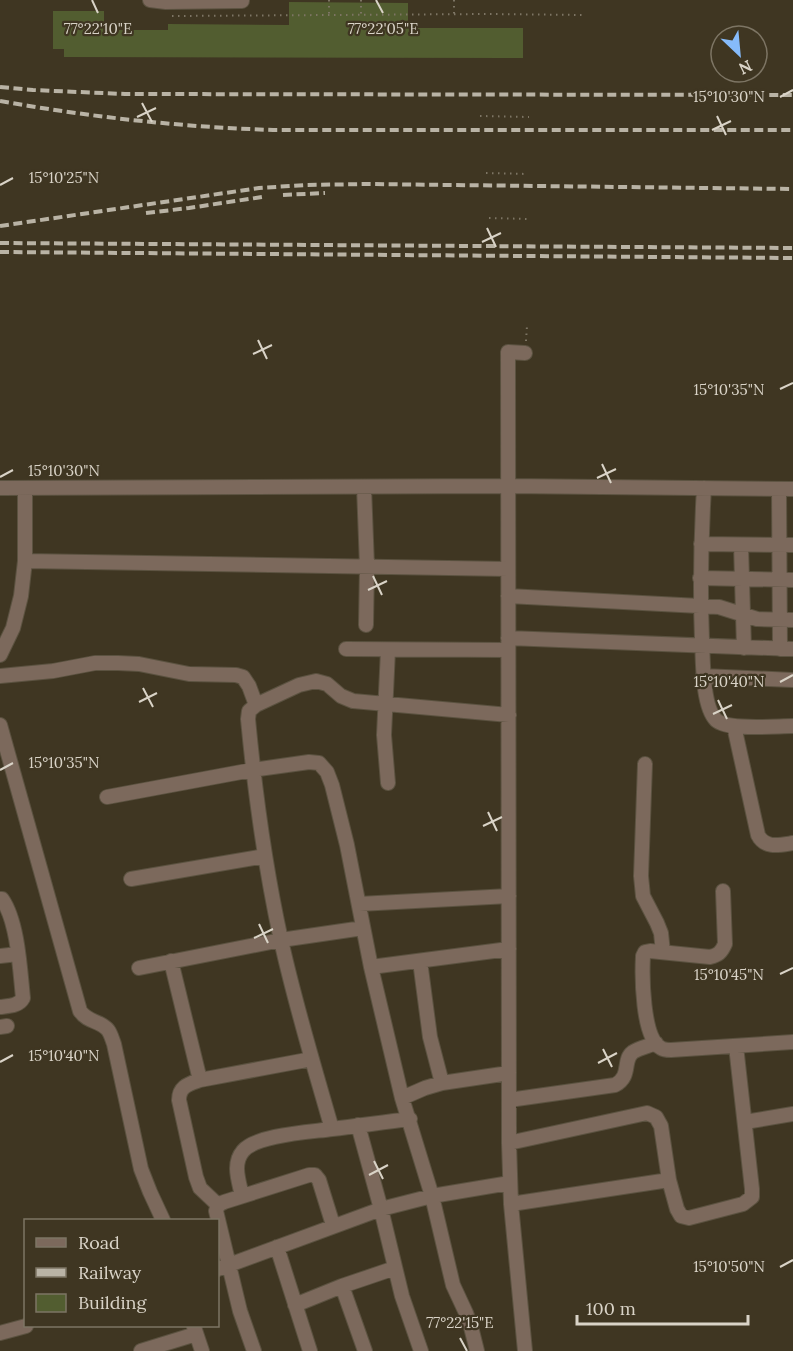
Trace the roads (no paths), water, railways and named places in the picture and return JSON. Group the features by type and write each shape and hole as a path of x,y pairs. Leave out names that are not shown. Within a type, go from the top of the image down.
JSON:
{"street":[{"path":"150,0 166,2 242,0"},
{"path":"525,353 508,352 509,1143 511,1204 525,1351"},
{"path":"0,488 508,486 786,489 787,649 703,644 508,644 388,650 346,649"},
{"path":"364,487 367,566 366,625"},
{"path":"0,655 13,628 21,596 25,561 25,488"},
{"path":"704,488 700,578 703,676 709,709 717,721 728,725 793,726"},
{"path":"701,544 787,545"},
{"path":"741,546 744,648"},
{"path":"25,561 508,569"},
{"path":"700,578 787,580"},
{"path":"508,596 720,607 758,619 787,620"},
{"path":"388,650 384,735 388,783"},
{"path":"0,676 53,671 95,663 139,664 189,674 243,677 256,705"},
{"path":"703,676 793,680"},
{"path":"332,1129 281,940 252,770 249,711 256,705 299,685 316,681 327,684 341,696 353,701 509,716"},
{"path":"0,725 80,1011 84,1017 106,1028 110,1033 141,1169 162,1219"},
{"path":"735,726 761,840 768,845 793,843"},
{"path":"107,797 252,770 309,762 319,763 327,772 347,844 371,967 402,1098 432,1196 453,1285 466,1313 477,1351"},
{"path":"645,764 641,876 643,896 661,933 663,952"},
{"path":"131,879 265,856"},
{"path":"723,891 725,944 717,955 710,957 645,952 642,988 644,1008 651,1034 662,1049 671,1050 793,1042"},
{"path":"359,904 509,896"},
{"path":"0,899 8,907 18,954 23,998 15,1005 0,1007"},
{"path":"139,968 281,940 363,928"},
{"path":"371,967 509,949"},
{"path":"0,956 18,954"},
{"path":"171,961 200,1080"},
{"path":"420,961 430,1037 442,1083"},
{"path":"509,1100 615,1085 622,1081 625,1075 629,1056 633,1052 656,1043"},
{"path":"509,1143 646,1113 656,1117 661,1125 669,1180 681,1216 688,1218 743,1204 752,1197 752,1189 736,1046"},
{"path":"218,1205 200,1188 196,1177 179,1093 188,1084 200,1080 312,1059"},
{"path":"402,1098 442,1083 509,1073"},
{"path":"745,1122 793,1114"},
{"path":"242,1196 237,1163 243,1151 252,1145 297,1133 410,1119"},
{"path":"358,1125 402,1296 421,1351"},
{"path":"217,1219 218,1205 224,1202 315,1175 319,1180 333,1226"},
{"path":"511,1204 669,1180"},
{"path":"223,1267 381,1209 432,1196 510,1183"},
{"path":"219,1235 223,1267 254,1351"},
{"path":"277,1247 310,1351"},
{"path":"295,1305 395,1268"},
{"path":"342,1286 365,1351"},
{"path":"0,1333 24,1327"},
{"path":"141,1351 194,1330 202,1351"}],"railway":[{"path":"0,87 125,94 793,95"},
{"path":"0,101 136,120 273,130 793,130"},
{"path":"0,226 259,188 306,185 793,189"},
{"path":"283,195 325,193"},
{"path":"146,213 262,197"},
{"path":"0,243 793,248"},
{"path":"0,252 793,258"}]}
